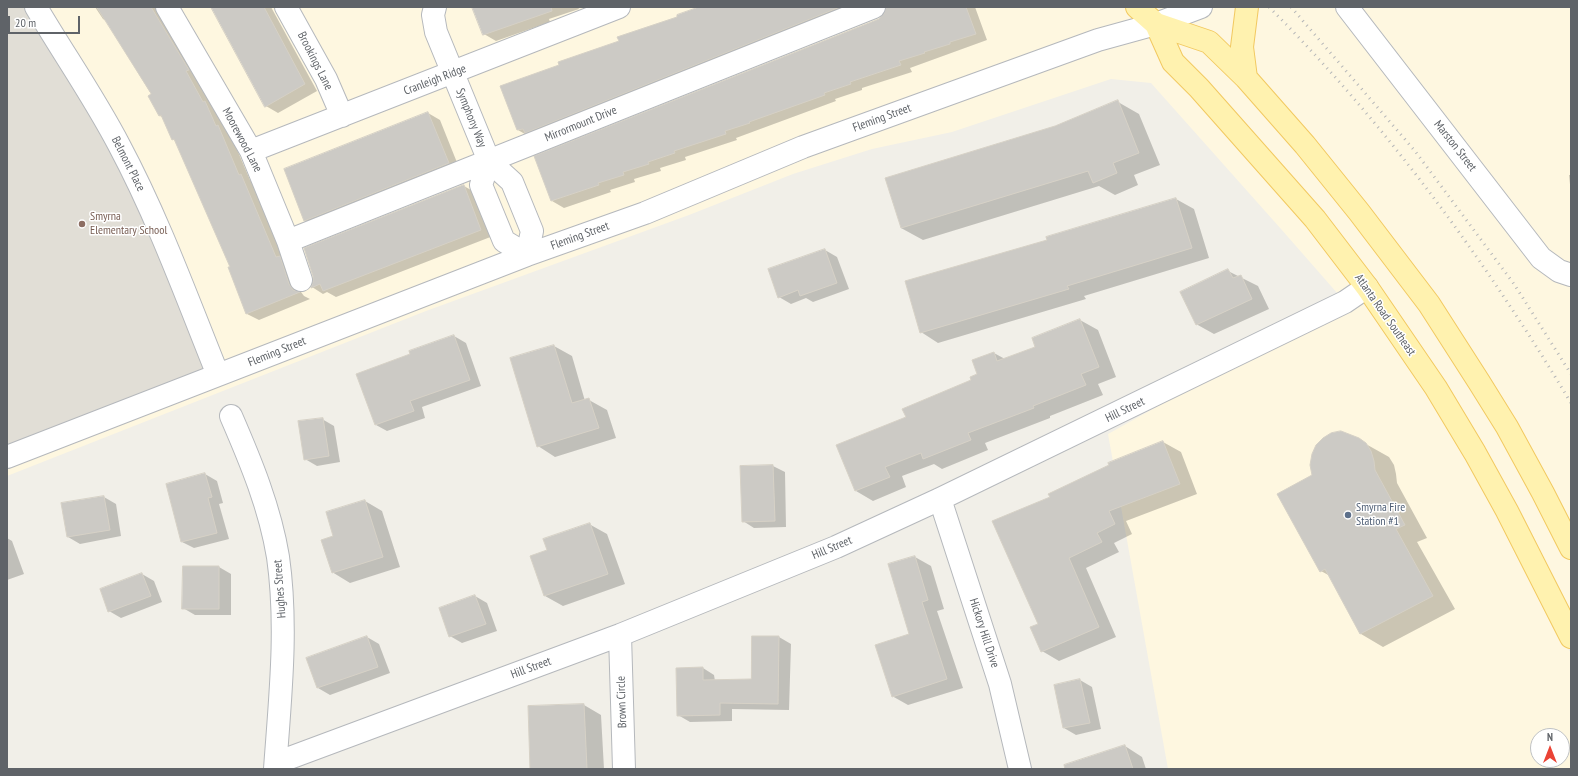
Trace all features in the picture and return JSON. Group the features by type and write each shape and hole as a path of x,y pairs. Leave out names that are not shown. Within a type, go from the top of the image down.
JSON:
{"main road":[{"name":"Atlanta Road Southeast","path":"1137,7 1156,24 1209,42 1246,78 1305,145 1429,304 1507,427 1571,548"},
{"path":"1246,78 1242,47 1247,7"},
{"name":"Atlanta Road Southeast","path":"1156,24 1173,62 1199,88 1315,219 1367,287 1436,388 1475,453 1524,544 1571,637"}],"street":[{"name":"Belmont Place","path":"36,7 119,144 169,253 218,375"},
{"name":"Moorewood Lane","path":"167,7 251,151 288,241 301,280"},
{"name":"Brookings Lane","path":"286,7 326,79 342,116"},
{"name":"Symphony Way","path":"435,7 433,15 436,32 489,161 512,182 532,231 527,255 504,241 481,184 489,161"},
{"name":"Cranleigh Ridge","path":"251,151 619,7"},
{"name":"Mirrormount Drive","path":"288,241 874,7"},
{"name":"Fleming Street","path":"7,457 527,255 645,213 826,138 1098,40 1156,24 1201,7"},
{"name":"Marston Street","path":"1347,7 1541,258 1559,271 1571,276"},
{"name":"Hill Street","path":"276,766 620,635 836,547 940,499 1338,306 1367,287"},
{"name":"Hughes Street","path":"232,416 260,487 270,519 278,557 282,599 283,643 281,701 276,766"},
{"name":"Hickory Hill Drive","path":"940,499 1000,684 1020,769"},
{"name":"Brown Circle","path":"620,635 624,769"}],"shaded area":[{"path":"7,7 1571,7 1571,637 1559,637 1571,653 1571,769 1168,769 1108,434 1345,302 1151,83 1111,79 952,132 872,149 793,174 689,215 426,311 7,476"},
{"name":"Smyrna Elementary School","path":"7,7 36,7 65,54 218,375 7,457"}],"building":[{"path":"97,7 151,7 189,70 186,71 203,102 205,101 216,126 218,125 239,175 241,174 276,257 280,256 289,284 293,290 300,292 246,314 228,267 230,267 174,139 172,140 161,115 159,116 148,96 151,94"},
{"path":"211,7 264,7 305,84 265,107"},
{"path":"472,7 551,7 552,11 483,35"},
{"path":"699,7 840,7 525,133 523,129 517,130 500,86 559,65 558,62 619,41 617,37 677,17 677,15"},
{"path":"886,7 966,7 976,34 899,61 901,65 850,82 851,84 824,93 825,95 725,131 726,134 674,151 675,153 648,162 649,164 623,172 624,175 598,183 599,185 551,201 534,156 879,19 884,14"},
{"path":"1118,100 1139,153 1113,163 1117,173 1093,183 1088,171 901,228 885,178 1055,126"},
{"path":"428,112 449,163 304,221 284,169"},
{"path":"464,185 481,230 323,291 320,284 311,288 313,276 304,248"},
{"path":"1176,198 1192,248 1067,286 1069,289 920,333 905,281 1047,240 1046,237"},
{"path":"825,249 837,283 800,296 798,290 778,298 768,269"},
{"path":"1228,269 1233,278 1241,275 1252,299 1196,325 1180,292"},
{"path":"1080,319 1099,367 1081,374 1086,385 1033,406 1034,408 968,433 971,440 923,459 921,453 885,467 890,477 855,491 836,445 906,417 902,409 971,380 970,377 977,374 972,360 994,352 997,361 1035,347 1032,338"},
{"path":"454,335 470,380 410,401 414,411 375,425 356,374 410,354 409,351"},
{"path":"554,345 572,403 589,398 599,428 537,447 510,358"},
{"path":"323,418 329,456 304,460 298,421"},
{"path":"1341,431 1359,438 1366,443 1371,451 1375,470 1405,525 1396,529 1433,596 1360,634 1325,569 1320,572 1277,494 1312,475 1310,465 1312,454 1316,445 1331,433"},
{"path":"1163,441 1180,484 1109,511 1115,524 1097,533 1102,542 1069,558 1099,627 1041,652 1030,627 1038,624 992,521 1050,497 1048,494 1109,465 1108,463"},
{"path":"773,465 775,521 742,522 740,466"},
{"path":"205,473 212,497 208,498 217,533 181,542 166,484"},
{"path":"104,496 110,530 67,537 61,503"},
{"path":"365,500 383,557 332,573 321,540 333,536 326,512"},
{"path":"590,523 608,574 544,596 530,556 547,550 543,539"},
{"path":"915,556 928,600 922,602 947,679 892,697 875,645 909,634 888,564"},
{"path":"183,566 219,566 219,609 182,609"},
{"path":"142,573 151,596 108,612 100,589"},
{"path":"475,595 486,624 449,637 439,608"},
{"path":"367,636 378,667 317,688 306,658"},
{"path":"752,636 779,636 778,704 720,703 720,715 677,716 676,668 703,667 703,680 751,679"},
{"path":"1080,679 1090,723 1063,728 1054,685"},
{"path":"584,704 587,769 530,769 528,706"},
{"path":"1125,745 1133,769 1065,769 1064,765"}],"railway":[{"path":"1269,7 1354,98 1394,146 1469,246 1538,350 1571,403"},
{"path":"1291,7 1415,151 1514,284 1571,374"}],"place":[{"name":"Smyrna Elementary School","path":"82,224"},
{"name":"Smyrna Fire Station #1","path":"1348,515"}]}
